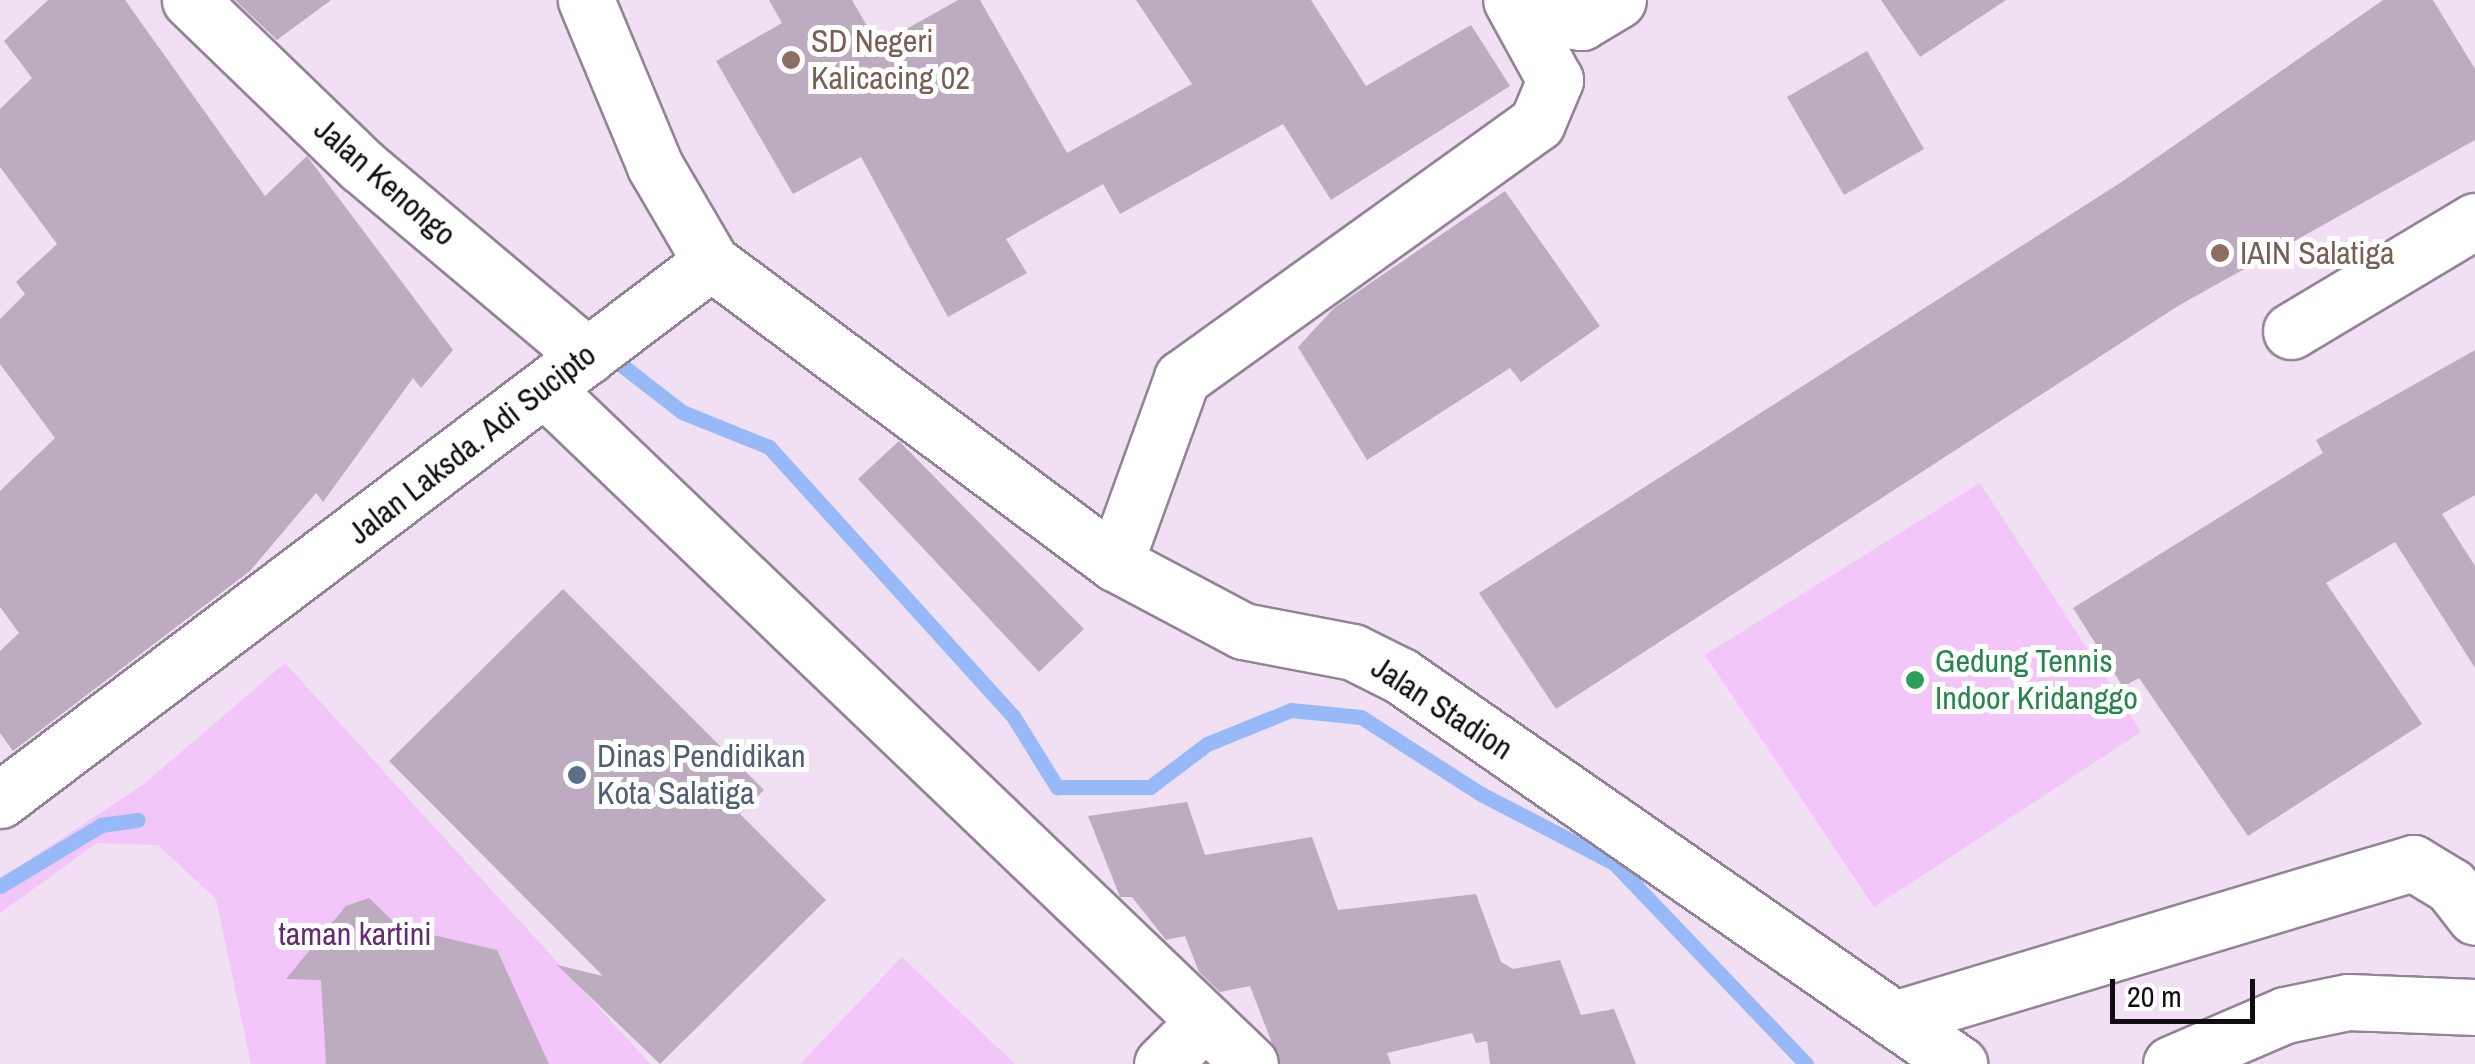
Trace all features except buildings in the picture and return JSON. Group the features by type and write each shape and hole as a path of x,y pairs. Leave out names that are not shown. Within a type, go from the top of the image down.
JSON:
{"street":[{"name":"Jalan Kenongo","path":"190,0 362,166 596,349"},
{"path":"586,0 655,166 711,262"},
{"path":"1516,7 1569,24 1618,0"},
{"path":"1115,563 1182,378 1537,123 1554,80 1516,7"},
{"path":"2291,331 2475,221"},
{"name":"Jalan Laksda. Adi Sucipto","path":"0,800 547,391 711,262"},
{"name":"Jalan Stadion","path":"711,262 1115,563 1228,626 1353,652 1401,676 1959,1064"},
{"path":"547,391 1250,1064"},
{"path":"1894,1019 2413,862 2451,886 2475,918"},
{"path":"2171,1064 2285,1015 2348,1002 2475,1006"},
{"path":"1162,1064 1204,1022"}],"green space":[{"name":"Gedung Tennis Indoor Kridanggo","path":"1980,483 2141,732 1874,907 1705,655"},
{"name":"taman kartini","path":"285,663 650,1064 251,1064 216,899 158,845 97,843 0,913 0,879 144,784"},
{"path":"902,957 1015,1064 800,1064"}],"waterway":[{"path":"606,353 682,412 769,447 1013,716 1057,787 1150,787 1207,744 1291,710 1361,717 1481,794 1614,863 1806,1064"},
{"path":"0,886 101,825 138,820"}],"place":[{"name":"SD Negeri Kalicacing 02","path":"791,60"},
{"name":"IAIN Salatiga","path":"2220,253"},
{"name":"Gedung Tennis Indoor Kridanggo","path":"1915,680"},
{"name":"Dinas Pendidikan Kota Salatiga","path":"577,775"}]}
